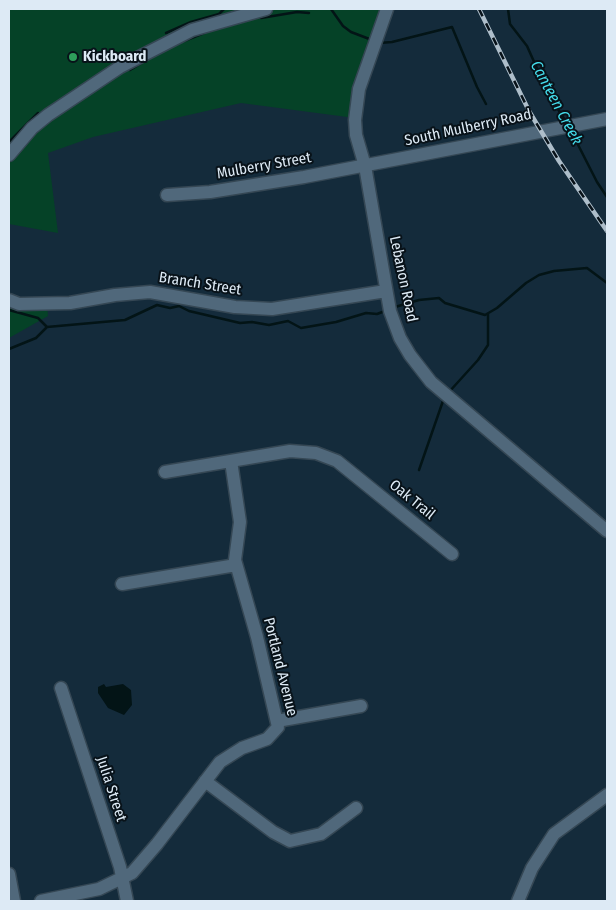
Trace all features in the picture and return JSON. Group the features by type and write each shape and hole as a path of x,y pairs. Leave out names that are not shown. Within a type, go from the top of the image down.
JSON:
{"street":[{"path":"9,156 32,128 48,115 120,67 192,30 266,9"},
{"name":"Lebanon Road","path":"385,9 356,104 356,135 365,166 386,291 400,338 410,356 431,382 607,531"},
{"name":"South Mulberry Road","path":"365,166 556,127 607,119"},
{"name":"Mulberry Street","path":"167,195 210,192 365,166"},
{"name":"Branch Street","path":"9,300 19,304 70,303 115,295 150,292 235,306 272,309 386,291"},
{"name":"Oak Trail","path":"165,472 305,451 331,458 452,554"},
{"name":"Portland Avenue","path":"41,901 100,889 132,873 157,844 205,781 229,755 267,739 278,727 236,565 235,551 240,522 231,461"},
{"path":"122,584 236,565"},
{"name":"Julia Street","path":"61,688 122,879 127,901"},
{"path":"277,721 361,706"},
{"path":"205,781 273,832 290,842 321,834 356,808"},
{"path":"518,901 532,868 554,834 607,794"},
{"path":"9,874 14,901"}],"green space":[{"path":"9,9 386,9 355,118 241,103 93,137 48,153 58,233 9,224"},
{"path":"9,299 47,304 48,316 9,338"}],"shaded area":[{"path":"104,684 106,687 123,684 131,690 132,705 124,715 108,708 98,693 98,687"}],"waterway":[{"path":"166,33 191,22 219,14 224,9"},
{"path":"331,9 343,26 351,32 372,40"},
{"name":"Canteen Creek","path":"508,9 510,24 527,46 548,93 566,122"},
{"path":"261,18 297,12 309,13"},
{"path":"379,43 392,42 452,27 486,104"},
{"path":"184,41 204,33"},
{"path":"130,70 143,62"},
{"path":"9,142 38,113"},
{"name":"Canteen Creek","path":"571,131 597,182 607,197"},
{"path":"395,307 419,300 439,298 445,303 485,315 497,308 526,283 539,275 554,271 587,268 607,283"},
{"path":"9,349 36,338 47,327 125,320 157,305 170,308 179,306 189,311 240,323 252,322 269,325 288,321 301,328 336,322 366,313 377,314 385,311"},
{"path":"9,310 38,318 47,327"},
{"path":"449,392 478,360 488,345 488,314"},
{"path":"419,470 444,398"}],"railway":[{"path":"479,9 529,111 559,161 607,231"}],"place":[{"name":"Kickboard","path":"73,57"}]}
